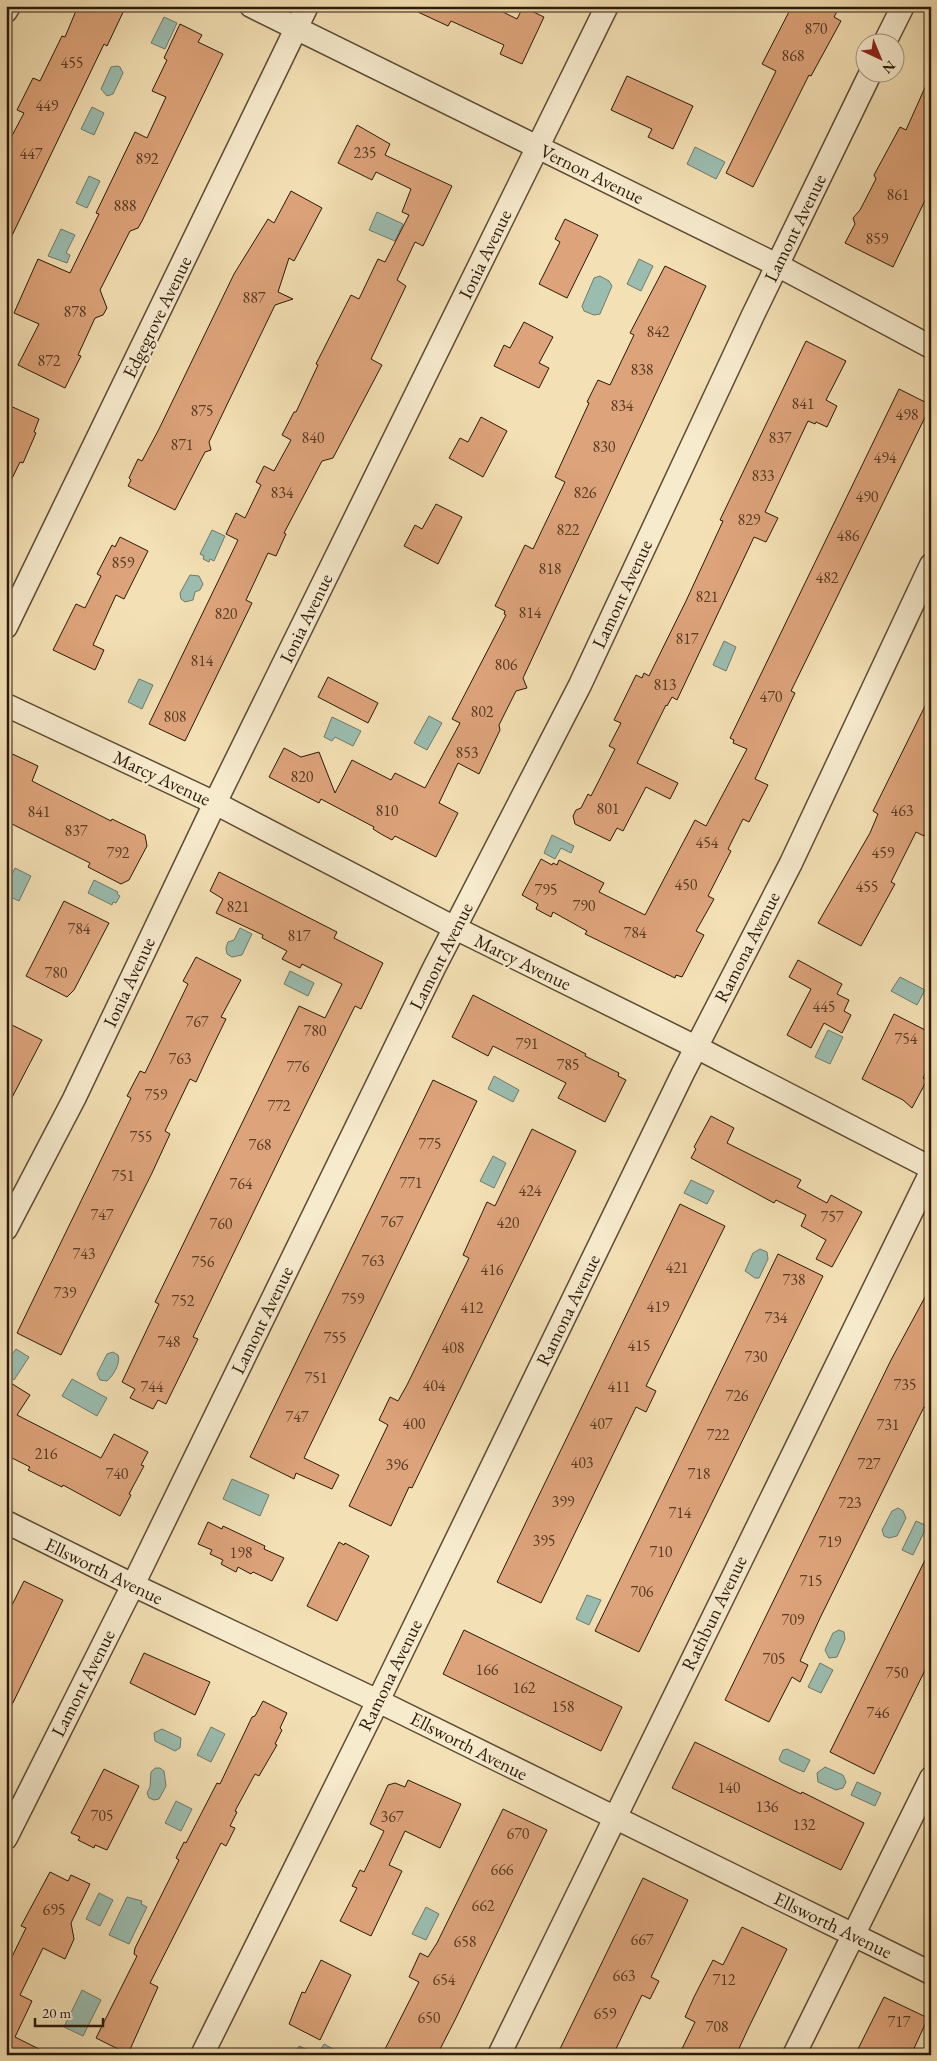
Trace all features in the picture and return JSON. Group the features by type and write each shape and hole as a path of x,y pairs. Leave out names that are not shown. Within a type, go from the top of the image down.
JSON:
{"street":[{"path":"6,11 9,6"},
{"name":"Vernon Avenue","path":"251,6 777,265 931,347"},
{"name":"Edgegrove Avenue","path":"6,628 307,6"},
{"name":"Ionia Avenue","path":"6,1229 74,1099 215,803 607,6"},
{"path":"890,32 903,6"},
{"name":"Lamont Avenue","path":"6,1838 133,1585 430,976 580,685 777,265 866,82"},
{"name":"Ramona Avenue","path":"202,2055 378,1701 696,1047 791,862 931,565"},
{"name":"Marcy Avenue","path":"6,705 215,803 455,928 696,1047 931,1168"},
{"name":"Rathbun Avenue","path":"499,2055 613,1818 931,1172"},
{"name":"Ellsworth Avenue","path":"6,1522 133,1585 378,1701 931,1973"},
{"path":"794,2055 931,1778"}],"shaded area":[{"path":"164,17 177,23 165,49 151,43"},
{"path":"111,67 120,67 123,73 113,94 107,96 101,89"},
{"path":"92,107 104,113 94,135 81,129"},
{"path":"695,147 725,162 716,179 687,164"},
{"path":"89,176 100,181 87,208 76,203"},
{"path":"377,212 403,224 395,241 369,230"},
{"path":"61,229 75,235 66,253 70,255 67,263 48,256"},
{"path":"639,259 653,266 641,291 627,284"},
{"path":"600,276 609,281 612,286 600,314 594,315 584,311 582,306 594,278"},
{"path":"212,530 225,536 214,561 210,559 209,562 203,559 204,556 200,554"},
{"path":"190,575 199,576 203,584 200,590 195,592 193,600 185,602 181,599 180,593"},
{"path":"724,641 736,647 726,671 713,665"},
{"path":"139,679 153,685 142,709 128,702"},
{"path":"429,716 442,723 427,750 414,743"},
{"path":"332,717 361,731 353,746 335,737 332,741 324,737"},
{"path":"552,835 574,846 571,853 561,848 555,859 544,853"},
{"path":"15,868 31,876 19,901 6,895 6,887"},
{"path":"94,880 118,892 117,894 120,896 116,903 113,902 112,905 88,893"},
{"path":"240,928 252,934 242,955 232,957 227,954 226,948 228,942 234,940"},
{"path":"290,971 314,983 308,996 284,984"},
{"path":"900,977 925,990 917,1005 891,991"},
{"path":"828,1030 843,1037 830,1064 815,1057"},
{"path":"494,1076 519,1090 513,1102 488,1089"},
{"path":"493,1156 506,1163 494,1188 480,1181"},
{"path":"691,1180 714,1191 707,1204 684,1193"},
{"path":"760,1249 767,1252 768,1259 759,1278 755,1278 745,1271 753,1253"},
{"path":"16,1349 29,1357 14,1380 6,1374 6,1362"},
{"path":"113,1352 119,1358 116,1369 107,1381 100,1380 97,1374 107,1354"},
{"path":"72,1379 107,1398 97,1416 62,1396"},
{"path":"232,1479 269,1495 260,1516 223,1499"},
{"path":"898,1508 903,1511 906,1518 897,1536 889,1538 884,1536 882,1530 892,1511"},
{"path":"916,1521 927,1526 913,1555 902,1550"},
{"path":"587,1595 601,1600 589,1625 576,1619"},
{"path":"839,1630 844,1632 845,1639 837,1657 829,1658 825,1650 833,1633"},
{"path":"820,1663 833,1670 821,1693 808,1687"},
{"path":"211,1727 225,1734 211,1762 197,1755"},
{"path":"162,1729 181,1738 180,1748 175,1751 155,1741 154,1733"},
{"path":"787,1749 810,1760 804,1772 781,1762 779,1759 783,1750"},
{"path":"825,1767 843,1775 846,1782 843,1788 836,1790 818,1782 817,1773"},
{"path":"155,1768 160,1768 164,1771 166,1786 159,1799 154,1800 149,1798 147,1793 150,1787 151,1772"},
{"path":"857,1782 881,1793 875,1806 851,1795"},
{"path":"176,1801 192,1809 181,1831 165,1823"},
{"path":"99,1893 113,1900 100,1926 86,1919"},
{"path":"127,1897 142,1901 141,1904 147,1907 129,1944 109,1935"},
{"path":"426,1907 439,1914 426,1940 412,1934"},
{"path":"82,1990 101,2000 83,2036 64,2027"},
{"path":"324,2044 337,2051 335,2055 294,2055 299,2046 318,2054"}],"building":[{"path":"78,6 126,6 107,46 104,44 6,248 6,147 24,113 17,110 33,78 40,81 62,36 65,37"},
{"path":"405,6 491,6 517,19 523,7 544,17 522,64 500,54 504,45 451,21 448,26"},
{"path":"792,6 840,6 834,17 841,21 811,76 809,75 753,187 726,173 776,71 762,64"},
{"path":"180,24 202,35 198,42 223,54 142,221 138,228 130,231 100,290 107,308 103,315 95,318 78,355 81,356 65,388 18,365 39,324 14,313 38,259 70,273 99,214 96,213 135,132 147,138 166,97 152,91 167,60 164,58"},
{"path":"931,74 931,188 893,267 845,243 855,224 853,218 860,210 876,179 874,175 900,127 906,130"},
{"path":"627,76 693,106 673,149 648,137 652,129 611,110"},
{"path":"357,125 390,144 385,155 452,186 423,246 415,242 397,280 406,286 371,359 382,365 333,458 322,461 284,533 286,534 276,556 268,553 246,600 252,603 185,741 149,724 238,540 226,534 236,513 245,518 261,485 256,482 264,466 274,471 291,440 282,435 294,412 296,412 318,365 316,364 351,295 359,299 378,259 385,262 409,215 402,212 411,189 376,172 372,180 338,163"},
{"path":"291,191 322,208 294,261 289,258 278,292 293,299 275,305 209,442 211,450 205,452 175,510 128,486 131,480 129,478 138,459 142,461 159,429 234,274 268,219 274,223"},
{"path":"565,219 598,235 567,298 539,284 560,242 555,239"},
{"path":"665,266 706,286 523,678 527,688 516,691 499,725 500,730 479,774 458,763 439,803 458,813 436,857 395,836 392,840 373,829 374,827 321,799 319,803 269,777 284,748 301,757 319,752 335,793 352,760 391,780 395,773 425,788 460,723 452,719 506,615 504,614 505,611 495,606 525,545 533,549 565,482 555,477 589,403 587,402 598,380 610,385 634,335 630,333"},
{"path":"524,322 553,337 539,363 549,368 539,388 494,366 504,345 510,348"},
{"path":"806,341 846,361 826,400 837,406 827,427 808,421 765,512 778,518 766,542 754,537 677,700 672,697 666,705 637,763 678,783 670,799 646,787 623,831 617,828 610,841 575,824 573,816 576,810 581,808 588,794 591,796 615,749 609,746 621,723 614,720 636,675 642,678 644,673 649,676 723,521 720,520"},
{"path":"899,389 931,405 791,691 795,693 755,779 768,785 749,822 743,819 728,849 731,851 708,896 714,899 696,931 704,935 682,977 676,975 675,978 585,934 587,931 553,912 551,917 536,909 538,904 522,895 541,859 552,865 553,863 557,865 559,860 604,883 599,892 645,915 695,820 706,826 747,749 733,743 734,740 730,738"},
{"path":"6,404 39,419 34,432 36,433 23,463 20,462 6,491"},
{"path":"481,417 507,431 483,477 449,458 460,438 468,442"},
{"path":"436,504 462,517 438,564 404,546 415,525 422,529"},
{"path":"120,537 148,551 124,599 116,595 93,645 104,650 95,670 53,650 76,604 85,608 101,576 97,574 112,545 115,547"},
{"path":"328,677 378,703 368,723 318,697"},
{"path":"931,694 931,823 924,836 916,832 891,882 895,884 861,946 818,923 870,833 878,814 873,811"},
{"path":"6,751 38,766 32,781 111,821 112,819 145,835 147,846 129,880 121,884 88,867 90,863 6,821"},
{"path":"219,872 337,932 334,938 383,963 361,1009 355,1006 287,1143 193,1337 198,1339 166,1404 158,1400 153,1409 130,1398 135,1389 122,1382 159,1304 155,1302 299,1006 325,1018 342,984 302,964 300,968 282,959 287,951 262,938 263,935 216,913 223,899 210,891"},
{"path":"64,901 109,923 74,990 67,997 26,976"},
{"path":"196,957 241,980 221,1017 226,1019 196,1082 190,1079 165,1131 170,1134 152,1173 61,1355 17,1333 131,1098 127,1096 140,1071 145,1073 188,984 183,981"},
{"path":"798,960 842,984 837,994 849,1000 844,1011 851,1015 842,1033 824,1023 811,1048 787,1035 811,989 789,977"},
{"path":"473,995 619,1073 618,1076 626,1080 605,1122 558,1098 566,1083 493,1046 488,1056 452,1037"},
{"path":"894,1014 931,1033 931,1063 923,1078 927,1080 912,1108 903,1100 862,1079"},
{"path":"6,1022 42,1040 6,1109"},
{"path":"433,1080 477,1101 304,1458 339,1475 332,1489 296,1473 294,1479 250,1457"},
{"path":"711,1116 734,1128 727,1143 801,1180 797,1187 827,1203 831,1195 862,1212 832,1267 816,1259 826,1240 801,1226 806,1215 776,1200 774,1203 691,1158 696,1149 694,1147"},
{"path":"532,1129 576,1151 412,1488 409,1487 391,1526 349,1506 388,1425 379,1420 390,1397 398,1401 407,1385 469,1258 463,1255 487,1202 495,1206"},
{"path":"680,1204 725,1226 646,1386 656,1391 646,1412 636,1407 541,1603 497,1582"},
{"path":"778,1254 823,1276 639,1652 595,1631"},
{"path":"931,1286 931,1410 924,1407 821,1616 800,1661 808,1665 800,1682 792,1677 769,1722 725,1700 891,1360"},
{"path":"6,1380 30,1395 17,1415 101,1458 114,1434 148,1452 141,1465 144,1466 120,1516 63,1485 62,1487 28,1470 30,1467 6,1455"},
{"path":"208,1522 222,1529 223,1526 265,1546 264,1549 284,1558 272,1581 253,1572 251,1574 238,1567 236,1572 221,1564 223,1560 210,1554 212,1550 198,1544"},
{"path":"339,1542 344,1545 345,1543 369,1556 337,1621 307,1606"},
{"path":"931,1548 931,1658 874,1774 830,1752"},
{"path":"24,1581 63,1600 6,1717 6,1617"},
{"path":"464,1630 622,1707 601,1751 443,1674"},
{"path":"144,1653 210,1682 195,1715 130,1683"},
{"path":"263,1701 287,1713 275,1744 277,1745 259,1776 255,1774 235,1811 237,1812 230,1826 235,1828 226,1846 221,1843 150,1983 158,1987 128,2054 96,2038 137,1956 134,1954 135,1948 179,1860 176,1858 184,1842 186,1843 217,1783 220,1784 252,1717 255,1716"},
{"path":"695,1742 864,1823 841,1870 672,1788"},
{"path":"104,1769 139,1786 107,1850 95,1845 94,1848 78,1840 80,1837 71,1833"},
{"path":"408,1780 461,1804 440,1848 405,1831 389,1865 402,1871 371,1936 340,1921 357,1888 352,1886 360,1870 364,1872 384,1831 370,1824 388,1785 395,1783 405,1787"},
{"path":"503,1809 547,1830 455,2020 437,2055 382,2055 419,1982 409,1977 420,1953 428,1957 437,1943"},
{"path":"50,1872 68,1881 71,1875 90,1884 71,1923 74,1939 65,1959 43,1948 20,1995 32,2001 15,2037 51,2055 6,2055 6,1969 26,1928 21,1926"},
{"path":"643,1878 688,1900 651,1977 659,1981 650,1999 642,1995 613,2055 557,2055"},
{"path":"742,1927 787,1949 736,2055 679,2055 695,2022 685,2017 694,1997 713,1960 723,1965"},
{"path":"321,1960 351,1975 320,2040 289,2024 302,1992 305,1993"},
{"path":"884,1997 928,2018 911,2055 855,2055"}]}
